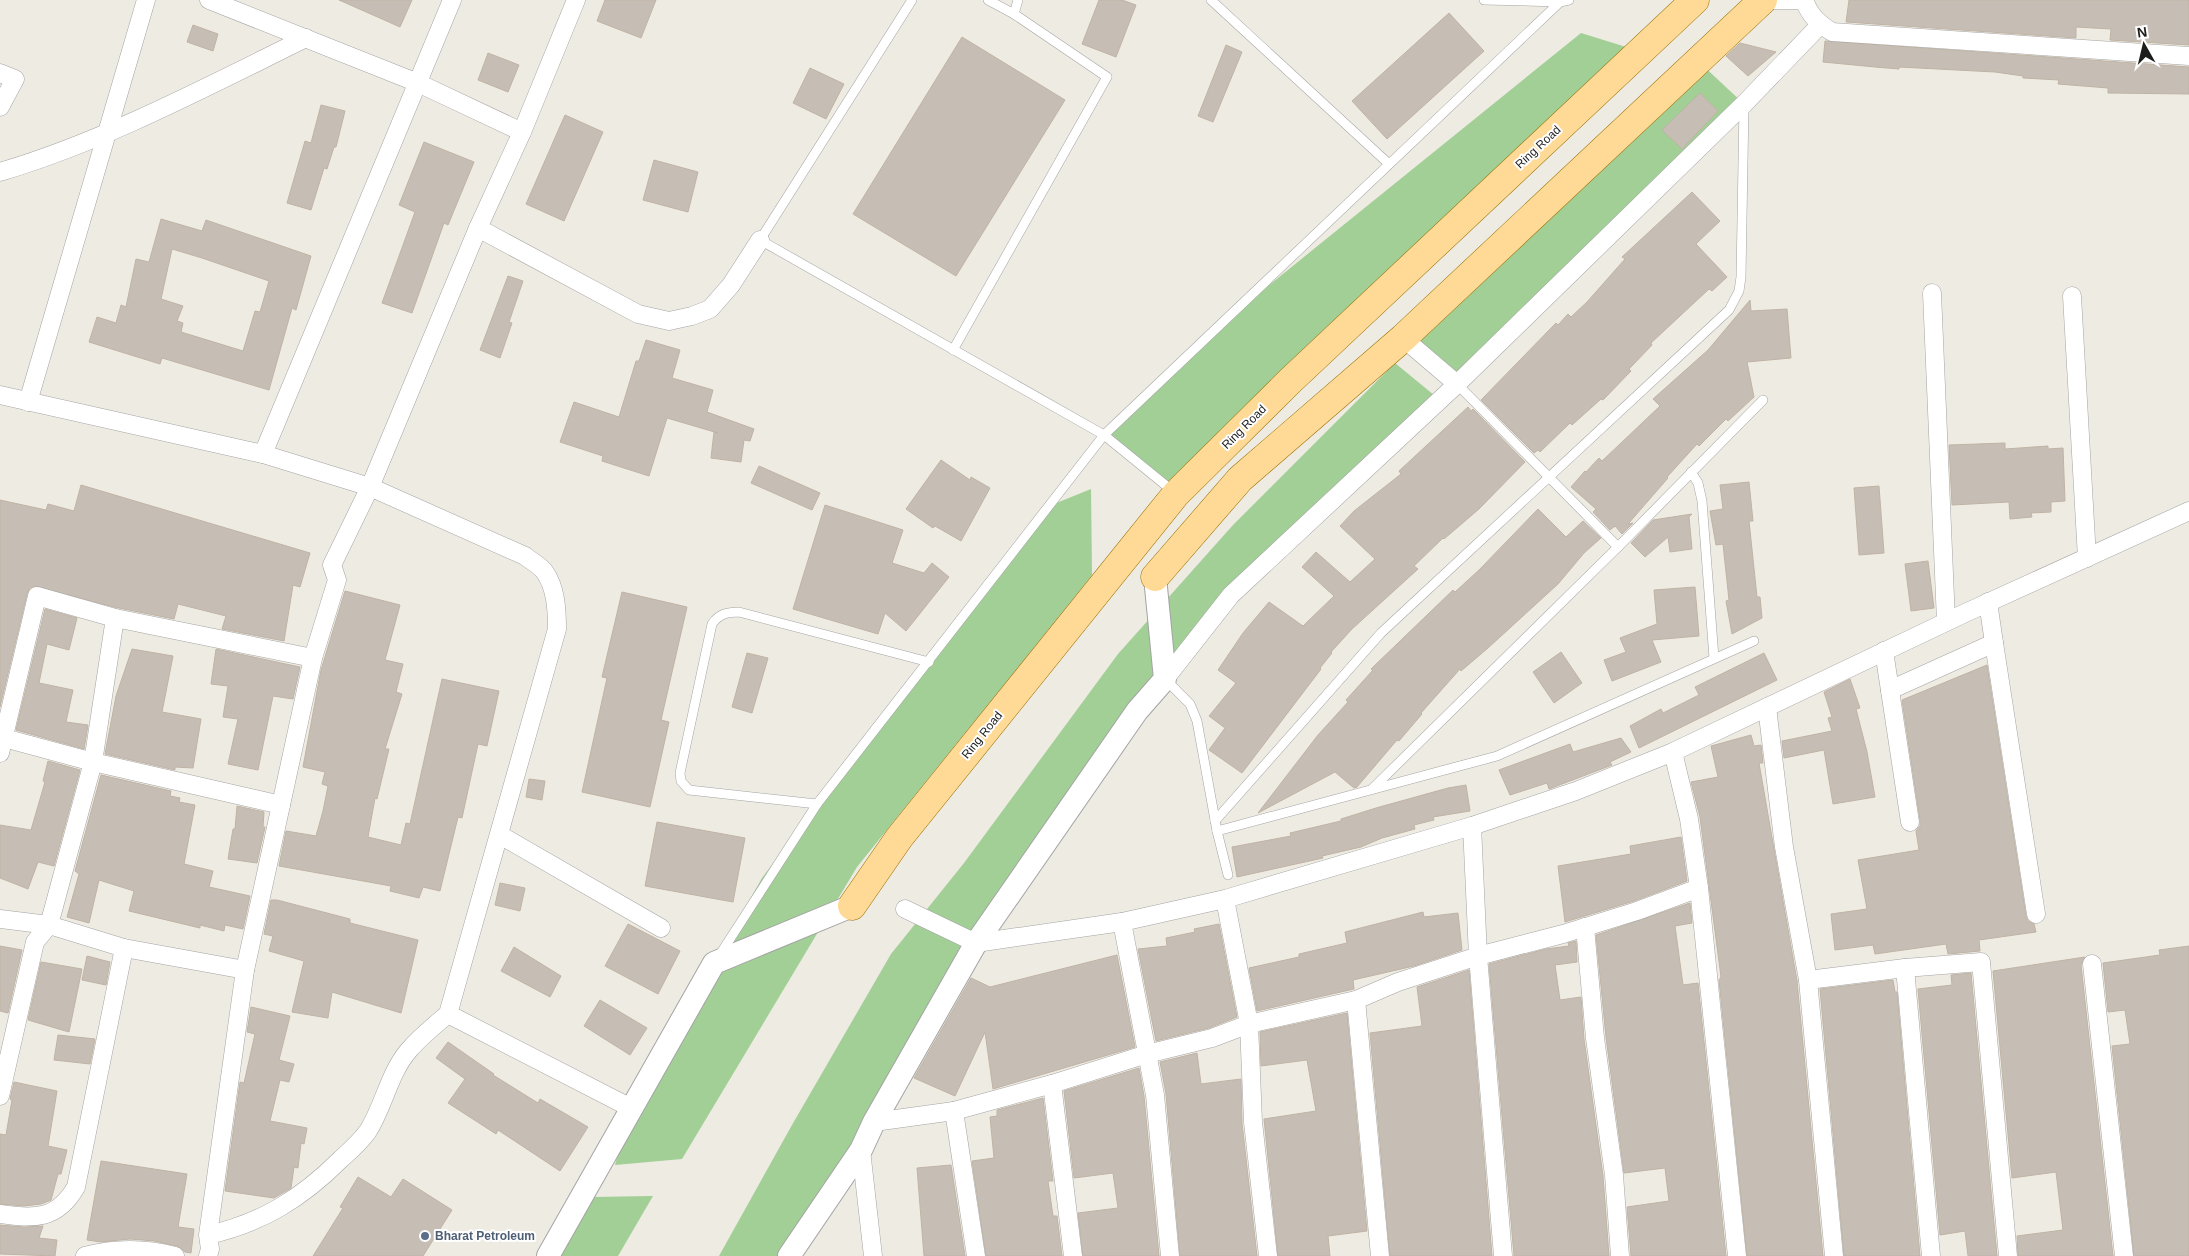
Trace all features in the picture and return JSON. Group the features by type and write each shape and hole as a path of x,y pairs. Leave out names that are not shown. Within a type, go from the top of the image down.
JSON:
{"main road":[{"name":"Ring Road","path":"852,906 899,838 1176,494 1290,381 1695,0"},
{"path":"1154,577 1240,479 1403,338 1762,0"}],"street":[{"path":"28,402 146,0"},
{"path":"209,0 239,6 306,38 418,83 522,132"},
{"path":"263,454 452,0"},
{"path":"208,1256 210,1249 208,1235 245,970 313,658 337,580 332,565 370,487 478,228 522,132 576,0"},
{"path":"1762,0 1804,0 1809,14 1832,32 2189,56"},
{"path":"789,1256 862,1150 874,1122 976,942 1137,712 1231,595 1457,384 1744,104 1820,24"},
{"path":"0,172 31,163 107,134 306,38"},
{"path":"0,73 15,79 0,107"},
{"path":"478,228 638,314 669,321 692,316 710,309 731,285 760,240"},
{"path":"1932,292 1946,621"},
{"path":"2072,296 2087,558"},
{"path":"1403,338 1457,384"},
{"path":"0,395 263,454 370,487 525,556 544,572 557,606 557,629 448,1014 408,1050 392,1078 367,1132 324,1176 285,1206 232,1230 208,1235"},
{"path":"904,909 976,942 1122,922 1225,899 1472,826 1576,791 1673,752 1946,621 2189,511"},
{"path":"1154,577 1165,679"},
{"path":"281,805 2,742 37,596 115,618 313,658"},
{"path":"1988,602 2036,914"},
{"path":"0,1096 35,942 49,925 93,762 115,618"},
{"path":"1890,690 1994,643"},
{"path":"1884,651 1910,822"},
{"path":"1767,707 1784,847 1808,980 1834,1256"},
{"path":"1673,752 1689,819 1699,888 1738,1256"},
{"path":"1472,826 1478,956 1504,1256"},
{"path":"500,835 661,928"},
{"path":"874,1122 954,1111 1052,1084 1147,1054 1212,1038 1249,1024 1356,1000 1398,982 1478,956 1585,928 1699,888"},
{"path":"1225,899 1249,1024 1253,1122 1268,1256"},
{"path":"548,1256 714,963 852,906"},
{"path":"0,919 49,925 124,948 245,970"},
{"path":"1122,922 1155,1095 1170,1256"},
{"path":"1585,928 1595,1038 1614,1175 1620,1256"},
{"path":"0,1214 27,1218 40,1217 61,1206 76,1187 124,948"},
{"path":"1808,980 1905,968 1981,962 2008,1256"},
{"path":"2092,964 2124,1256"},
{"path":"1905,968 1931,1256"},
{"path":"1356,1000 1380,1256"},
{"path":"448,1014 631,1108"},
{"path":"1052,1084 1073,1256"},
{"path":"954,1111 976,1256"},
{"path":"862,1150 874,1256"},
{"path":"85,1256 107,1251 135,1249 175,1256"}],"lane":[{"path":"912,0 760,240 1104,435 1176,494"},
{"path":"953,350 1107,77 1014,14 988,0"},
{"path":"1014,14 1018,0"},
{"path":"1211,0 1389,164"},
{"path":"1484,0 1565,1"},
{"path":"714,963 818,804 1104,435 1389,164 1565,1"},
{"path":"1215,821 1381,633 1730,310 1735,301 1741,277 1744,104"},
{"path":"1457,384 1618,547"},
{"path":"1371,790 1618,547 1763,400"},
{"path":"1691,472 1698,483 1702,501 1714,658"},
{"path":"818,804 689,790 681,781 680,773 712,624 717,618 730,612 739,612 929,662"},
{"path":"1217,831 1498,756 1754,641"},
{"path":"1165,679 1190,704 1196,720 1217,831 1228,875"}],"green space":[{"path":"1581,33 1639,51 1176,494 1104,435 1221,324"},
{"path":"1698,61 1744,104 1457,384 1403,338"},
{"path":"1395,363 1440,400 1231,595 976,943 792,1256 719,1256 891,954 964,863 1118,654 1233,525"},
{"path":"1091,489 1092,575 857,867 682,1159 615,1165 631,1108 762,878 844,769 1049,506"},
{"path":"653,1196 618,1256 560,1256 592,1197"}],"building":[{"path":"339,0 412,0 400,27"},
{"path":"605,0 656,0 641,38 597,21"},
{"path":"1099,0 1122,0 1136,5 1116,57 1082,44"},
{"path":"1849,0 2189,0 2189,45 2110,40 2111,29 2076,27 2076,38 1846,22"},
{"path":"1449,13 1484,51 1387,139 1352,101"},
{"path":"193,25 218,34 213,51 187,42"},
{"path":"962,37 1065,100 956,276 853,214"},
{"path":"1825,41 2189,67 2189,94 2108,93 2108,88 2058,84 2059,80 2023,78 2023,76 1995,72 1899,67 1899,69 1823,62"},
{"path":"1740,43 1776,52 1748,76 1726,56"},
{"path":"1226,45 1242,52 1213,122 1198,116"},
{"path":"488,53 519,65 508,92 478,80"},
{"path":"810,68 844,84 826,119 793,103"},
{"path":"1700,93 1718,111 1682,149 1662,130"},
{"path":"321,105 345,111 336,147 334,147 327,169 324,168 311,210 287,203 305,141 311,143"},
{"path":"565,115 603,132 564,221 526,204"},
{"path":"424,142 474,162 448,225 444,223 412,313 382,303 415,212 399,205"},
{"path":"654,160 698,172 688,212 643,200"},
{"path":"1692,192 1720,221 1696,244 1727,277 1712,291 1709,289 1651,343 1652,345 1629,369 1631,371 1603,400 1601,399 1572,425 1570,423 1540,452 1538,450 1534,453 1481,400 1556,323 1558,325 1568,314 1571,317 1587,302 1625,259 1622,257"},
{"path":"161,219 202,231 206,220 311,256 296,310 292,308 269,390 162,358 160,364 89,342 97,317 116,323 121,305 126,307 136,259 149,262","holes":["172,249 269,281 260,312 255,311 243,351 181,332 183,323 177,321 183,306 161,299"]},
{"path":"508,276 523,281 509,322 512,323 500,358 480,350"},
{"path":"1750,300 1751,311 1787,309 1791,358 1747,362 1754,397 1728,421 1726,419 1699,446 1697,444 1667,477 1628,524 1633,523 1622,534 1615,526 1610,530 1593,512 1596,509 1571,487 1599,458 1602,461 1660,406 1653,399 1708,350"},
{"path":"646,340 680,350 672,378 713,390 707,412 754,429 750,441 744,440 741,462 711,458 714,432 718,433 667,418 649,476 602,461 603,456 560,442 574,402 619,417 636,361 639,361"},
{"path":"1468,407 1471,411 1473,409 1525,462 1479,509 1443,538 1414,566 1418,569 1352,629 1331,652 1321,669 1242,773 1209,750 1225,728 1209,716 1236,683 1218,670 1243,633 1269,602 1303,626 1334,596 1302,567 1316,552 1350,582 1375,559 1340,526 1354,511 1401,474 1399,471"},
{"path":"2005,443 2005,449 2048,446 2048,449 2063,448 2065,501 2051,502 2051,512 2031,513 2032,517 2010,519 2009,502 1952,505 1949,445"},
{"path":"941,460 970,480 971,477 990,488 961,541 935,526 933,528 906,509"},
{"path":"759,466 820,493 812,510 751,483"},
{"path":"1749,482 1753,521 1749,521 1757,597 1760,597 1762,618 1732,634 1726,601 1729,600 1723,544 1716,545 1710,511 1723,509 1720,485"},
{"path":"81,485 310,553 300,587 293,585 284,641 222,629 226,616 178,604 174,619 114,607 35,586 30,588 27,594 0,707 0,500 46,510 48,504 74,511"},
{"path":"1879,486 1884,553 1859,555 1854,488"},
{"path":"825,505 903,530 892,563 924,573 932,563 949,577 906,631 885,613 878,634 793,609"},
{"path":"1538,509 1566,537 1583,521 1601,538 1584,553 1558,584 1488,648 1461,671 1460,669 1357,787 1354,788 1335,772 1258,813 1318,735 1348,702 1346,700 1373,670 1371,669 1453,590 1455,592 1479,570"},
{"path":"1692,514 1689,517 1692,549 1670,552 1668,537 1645,557 1631,543 1653,520"},
{"path":"1928,561 1934,608 1911,611 1905,564"},
{"path":"1695,587 1699,636 1652,640 1661,662 1612,681 1604,660 1626,652 1620,638 1657,624 1654,590"},
{"path":"345,591 400,605 385,660 403,664 396,692 402,694 385,749 389,749 377,799 375,798 368,837 401,845 406,823 410,824 442,679 499,691 487,746 478,744 462,818 458,817 440,891 423,887 419,898 390,891 391,886 279,866 286,831 316,836 323,811 328,786 322,784 325,772 303,767 321,670"},
{"path":"622,592 687,607 661,720 669,722 650,807 582,792 607,678 602,677"},
{"path":"45,609 77,618 69,650 47,644 39,683 73,690 66,722 88,725 84,749 16,730"},
{"path":"132,649 173,656 162,712 201,719 193,768 175,767 175,770 105,754 116,696"},
{"path":"216,649 300,667 293,699 273,696 258,770 228,764 238,719 223,717 228,686 211,684"},
{"path":"1561,652 1582,683 1554,703 1533,672"},
{"path":"747,653 768,658 752,713 732,707"},
{"path":"1764,653 1777,680 1639,748 1630,726 1661,709 1663,713 1699,695 1695,687"},
{"path":"1987,665 2026,916 2028,921 2034,924 2036,932 1979,940 1980,951 1948,954 1946,944 1875,954 1873,945 1835,950 1831,914 1867,909 1858,860 1919,850 1916,831 1920,826 1920,820 1902,700"},
{"path":"1850,679 1860,708 1856,709 1867,752 1875,797 1833,804 1824,750 1784,758 1782,741 1832,731 1828,718 1832,717 1824,692"},
{"path":"1751,735 1754,746 1761,745 1763,763 1759,763 1797,981 1823,1256 1747,1256 1719,980 1721,977 1700,817 1691,782 1718,777 1711,746"},
{"path":"1621,738 1631,752 1610,762 1612,765 1549,789 1547,783 1510,795 1499,770 1570,744 1573,752"},
{"path":"48,761 80,770 54,866 38,862 28,889 0,878 0,825 31,830 45,782 43,781"},
{"path":"101,775 171,791 170,796 180,798 179,802 195,805 184,864 213,871 209,887 250,896 243,929 225,925 224,931 200,925 200,928 129,911 134,891 99,880 89,923 67,917 79,874 75,871"},
{"path":"529,779 545,781 542,800 526,797"},
{"path":"1466,785 1470,811 1433,817 1434,820 1414,825 1415,829 1382,838 1361,847 1322,856 1323,858 1237,877 1232,847 1291,836 1290,833 1341,821 1341,819 1376,808 1448,788"},
{"path":"237,806 264,812 263,827 265,827 257,863 228,859 233,829 235,829"},
{"path":"657,822 745,838 733,902 645,886"},
{"path":"1681,837 1687,881 1634,901 1565,922 1558,866 1631,854 1630,846"},
{"path":"500,883 525,888 520,911 495,905"},
{"path":"271,900 350,919 350,923 418,940 401,1013 332,992 328,1018 292,1012 304,961 269,951 273,936 264,934"},
{"path":"1690,903 1692,923 1675,926 1683,985 1698,983 1726,1256 1631,1256 1627,1207 1669,1201 1665,1168 1624,1173 1606,1037 1596,935"},
{"path":"1423,912 1424,917 1458,913 1462,950 1414,966 1353,980 1354,989 1257,1011 1249,968 1299,957 1299,954 1347,943 1345,932"},
{"path":"628,924 680,951 658,994 605,966"},
{"path":"1219,924 1237,1017 1209,1028 1156,1041 1138,949 1167,946 1166,938 1195,932 1194,929"},
{"path":"1576,941 1577,962 1555,965 1560,1000 1581,997 1584,1039 1603,1176 1609,1256 1514,1256 1489,964 1546,949 1569,946 1568,943"},
{"path":"0,946 22,950 8,1013 0,1011"},
{"path":"2189,946 2189,1256 2134,1256 2112,1046 2130,1044 2125,1010 2108,1012 2103,963 2160,955 2159,950"},
{"path":"514,947 561,976 550,997 501,971"},
{"path":"1117,955 1135,1047 993,1089 985,1032 955,1096 914,1078 971,978 990,987"},
{"path":"87,956 110,962 106,985 82,980"},
{"path":"2085,957 2081,965 2113,1256 2018,1256 2017,1236 2063,1230 2056,1172 2012,1178 1993,971"},
{"path":"41,962 82,969 69,1032 28,1020"},
{"path":"1469,970 1492,1256 1390,1256 1370,1033 1422,1026 1417,987"},
{"path":"1971,973 1997,1256 1968,1256 1965,1231 1940,1235 1918,989 1952,985 1951,975"},
{"path":"1893,980 1895,992 1897,992 1920,1256 1844,1256 1820,989"},
{"path":"600,1000 647,1028 630,1055 584,1026"},
{"path":"251,1007 290,1016 279,1060 294,1064 289,1082 280,1080 270,1121 307,1128 304,1144 301,1143 298,1168 294,1167 291,1188 274,1198 225,1191 240,1082 244,1083 255,1034 247,1032"},
{"path":"1347,1013 1367,1231 1328,1236 1330,1256 1278,1256 1264,1119 1316,1111 1307,1060 1261,1066 1260,1032"},
{"path":"58,1035 95,1039 90,1064 54,1060"},
{"path":"448,1042 493,1075 538,1103 540,1099 588,1127 560,1171 498,1130 496,1134 448,1103 465,1079 436,1058"},
{"path":"1197,1053 1201,1084 1241,1079 1242,1123 1257,1256 1180,1256 1166,1094 1160,1062"},
{"path":"1139,1068 1144,1096 1159,1256 1083,1256 1078,1213 1118,1208 1113,1173 1074,1178 1064,1091"},
{"path":"14,1082 57,1091 48,1146 67,1150 61,1174 58,1174 51,1200 41,1204 24,1206 0,1204 0,1134 6,1135"},
{"path":"1043,1098 1053,1181 1048,1181 1053,1216 1057,1216 1062,1256 986,1256 972,1161 994,1158 990,1117 997,1116 997,1110"},
{"path":"101,1161 187,1174 178,1227 194,1229 191,1253 185,1252 177,1246 154,1241 130,1239 101,1242 87,1240"},
{"path":"951,1165 965,1256 924,1256 917,1168"},
{"path":"358,1177 391,1197 403,1179 452,1210 423,1256 313,1256 343,1208 340,1207"},
{"path":"0,1225 43,1226 39,1238 57,1240 55,1256 0,1254"}],"place":[{"name":"Bharat Petroleum","path":"425,1236"}]}
